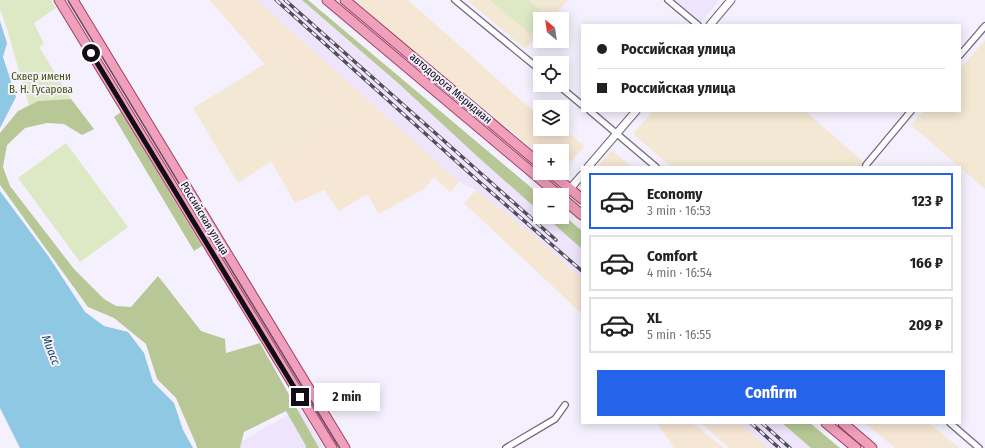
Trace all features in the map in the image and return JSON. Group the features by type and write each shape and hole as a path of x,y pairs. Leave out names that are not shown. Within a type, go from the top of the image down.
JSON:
{"main road":[{"name":"Российская улица","path":"59,0 332,448"},
{"name":"Российская улица","path":"73,0 345,448"},
{"name":"автодорога Меридиан","path":"328,0 551,188"},
{"name":"автодорога Меридиан","path":"345,0 533,158"},
{"path":"559,180 581,199"},
{"path":"569,204 581,214"},
{"path":"205,240 215,234"},
{"path":"827,424 856,448"},
{"path":"844,424 872,448"}],"street":[{"path":"455,0 533,64"},
{"path":"668,0 697,24"},
{"path":"711,24 729,1"},
{"path":"961,54 985,26"},
{"path":"566,92 581,104"},
{"path":"591,112 655,166"},
{"path":"589,166 635,112"},
{"path":"866,164 910,112"},
{"path":"570,189 581,175"},
{"path":"506,448 555,419 565,405"},
{"path":"951,424 979,448"}],"shaded area":[{"path":"210,0 257,0 459,182 450,192 434,177 424,189 379,214 367,194 339,211 324,190 295,203 271,161 342,115 283,58 265,64"},
{"path":"257,0 304,0 533,205 533,224 554,224 581,248 581,278 532,234 476,190 459,182"},
{"path":"355,0 408,0 533,111 533,136 569,136 569,133 584,146 569,164 569,144 533,144 533,149 400,40"},
{"path":"467,0 568,0 558,12 533,12 533,40 525,49"},
{"path":"675,0 717,0 719,1 701,22"},
{"path":"985,40 985,189 961,168 961,166 958,166 911,125 923,112 961,112 961,68"},
{"path":"283,58 342,115 238,183 193,108 265,64"},
{"path":"652,112 806,112 868,166 671,166 633,134"},
{"path":"612,150 631,166 598,166"},
{"path":"476,190 532,234 581,278 581,313 464,203"},
{"path":"300,408 324,448 230,448"},
{"path":"658,424 693,424 724,448 674,448"},
{"path":"702,424 740,424 768,448 729,448"},
{"path":"740,424 783,424 811,448 768,448"},
{"path":"866,424 930,424 959,448 895,448"}],"green space":[{"name":"Сквер имени В. Н. Гусарова","path":"0,0 51,0 56,8 34,23 44,44 39,47 71,99 38,101 29,105 0,9"},
{"path":"302,0 308,0 533,189 533,206 478,157 399,84"},
{"path":"490,0 528,0 542,12 533,12 533,30 530,34"},
{"path":"71,99 94,129 82,135 64,124 47,123 25,128 7,145 3,167 10,186 74,269 104,299 116,306 131,307 158,276 201,331 225,339 226,353 260,343 319,448 306,448 286,411 244,432 240,448 197,448 176,398 157,379 146,344 114,318 88,307 0,185 0,133 18,111 38,101"},
{"path":"121,112 202,246 194,251 114,117"},
{"path":"66,143 128,227 80,262 18,178"},
{"path":"569,220 581,230 581,248 554,224 569,224"},
{"path":"783,424 811,424 840,448 811,448"}],"water":[{"path":"0,21 7,43 3,57 16,97 0,128"},
{"name":"Миасс","path":"0,191 49,257 85,312 104,326 128,332 144,353 153,382 174,403 183,430 193,448 20,448 0,408"}],"tram line":[{"path":"68,0 340,448"}],"railway":[{"path":"276,0 476,179 581,270"},
{"path":"285,0 556,240"},
{"path":"752,424 779,448"},
{"path":"763,424 790,448"}],"route":[{"path":"91,53 300,397"}]}
